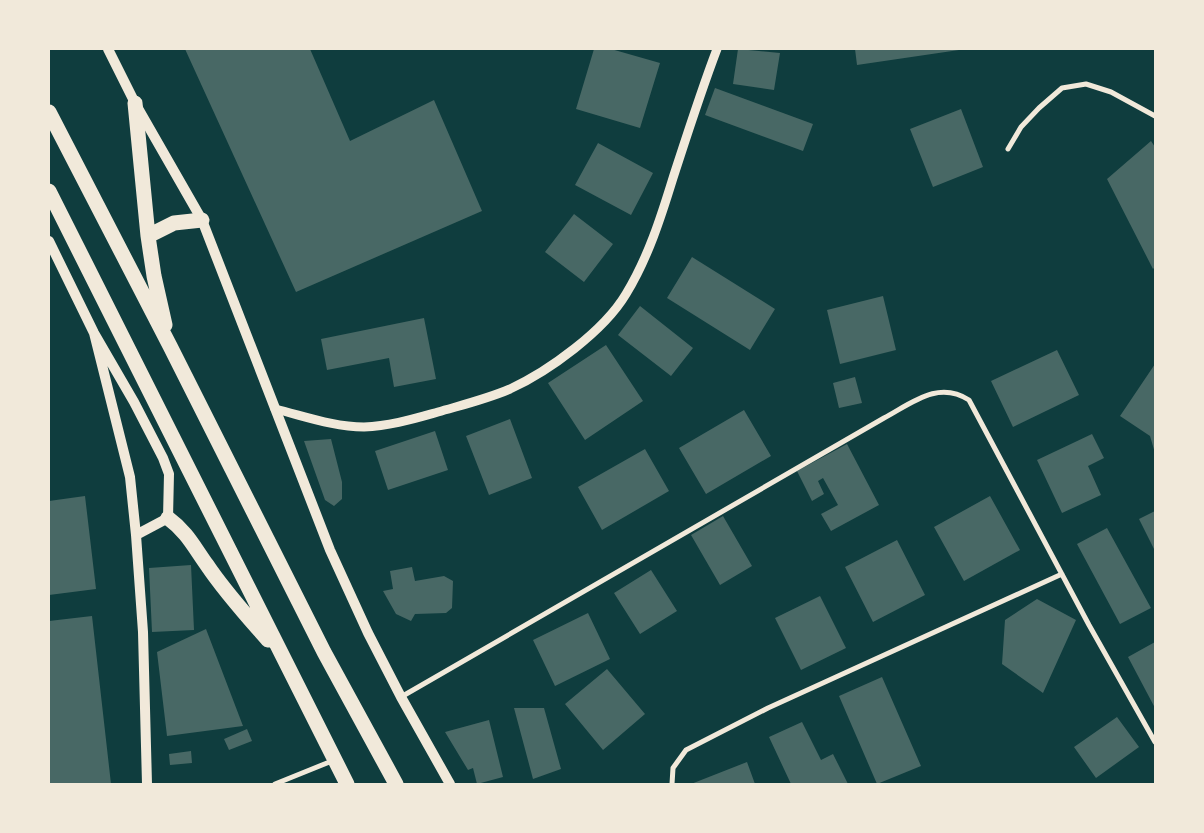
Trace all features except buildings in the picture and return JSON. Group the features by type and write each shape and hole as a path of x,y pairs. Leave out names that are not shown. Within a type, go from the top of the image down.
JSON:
{"highway":[{"path":"135,103 148,236 154,276 170,346"},
{"path":"49,112 170,346 324,652 396,784"},
{"path":"49,191 347,784"},
{"path":"148,236 174,223 202,220"},
{"path":"168,518 190,538 206,565 282,656"}],"main road":[{"path":"108,49 135,103 202,220 330,550 368,633 401,697 450,784"},
{"path":"49,241 94,333 134,402 163,458 169,474 168,518 136,535"},
{"path":"94,333 130,477 143,632 147,784"}],"street":[{"path":"275,410 342,426 384,426 394,424 485,398 511,388 544,369 583,341 599,327 626,294 649,248 717,49"},
{"path":"1008,149 1021,127 1062,88 1086,84 1111,92 1155,116"},
{"path":"401,697 875,423 926,396 949,391 969,400 1155,742"},
{"path":"672,784 673,768 686,750 768,708 1062,574"},
{"path":"275,784 334,760"}]}
